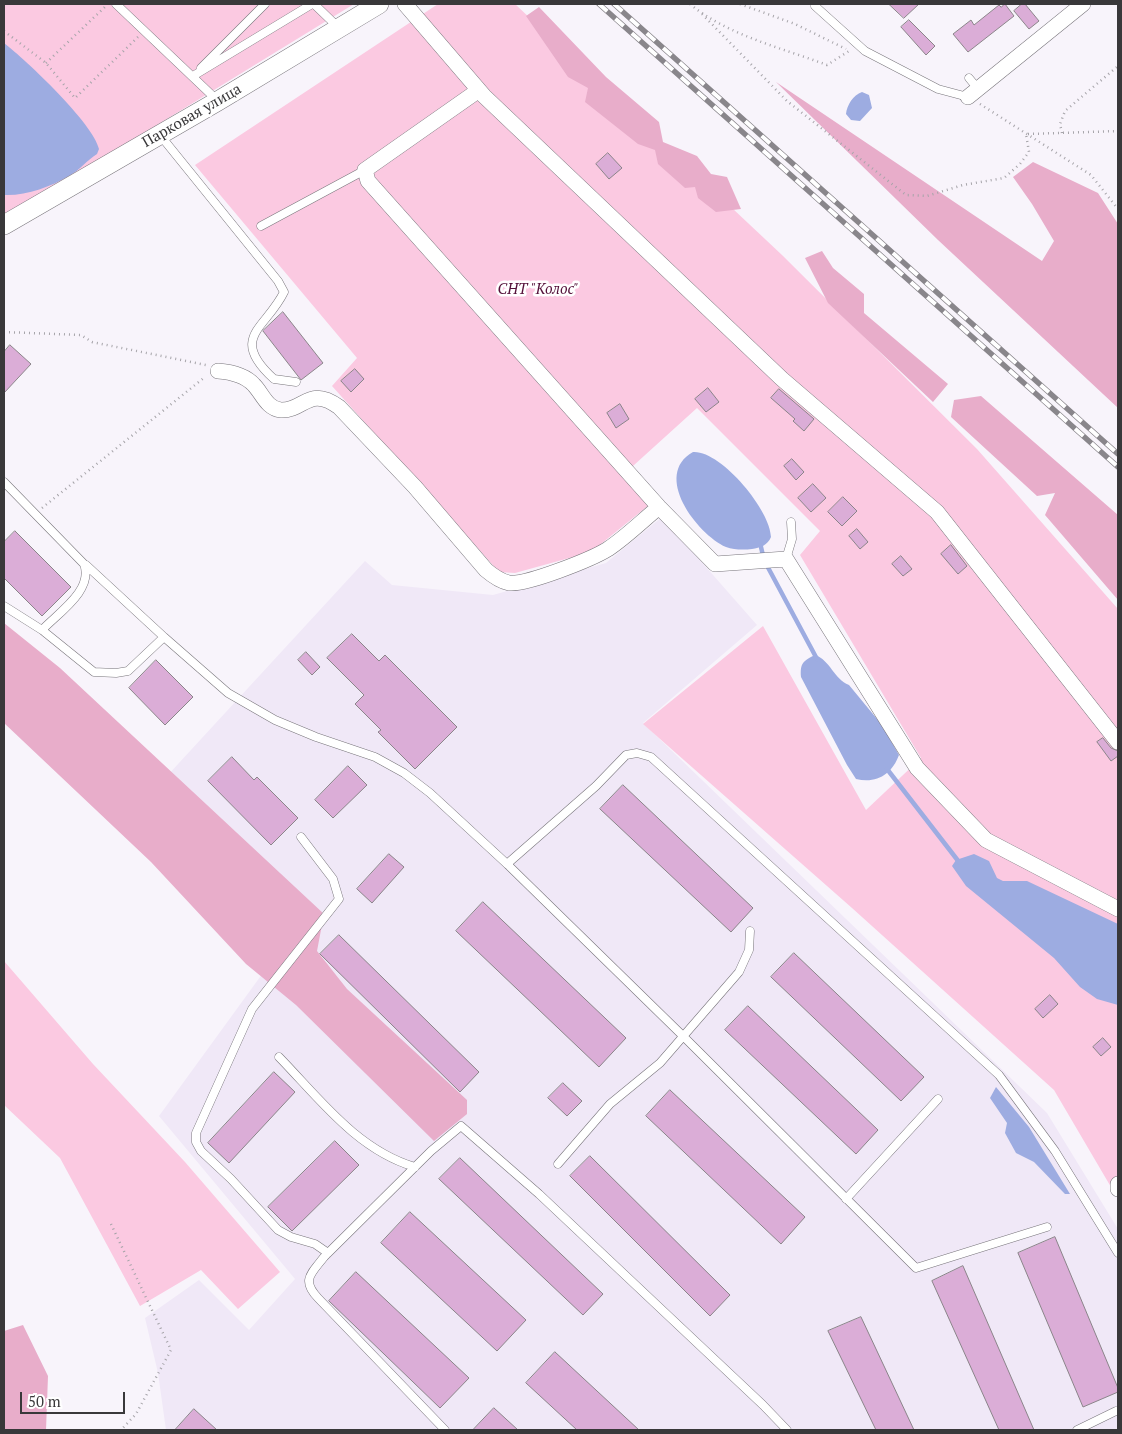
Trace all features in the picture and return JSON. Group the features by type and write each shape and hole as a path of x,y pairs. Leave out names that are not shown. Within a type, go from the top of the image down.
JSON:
{"street":[{"name":"Парковая улица","path":"4,225 218,101 379,4"},
{"path":"405,4 479,90 782,379 937,512 1118,742"},
{"path":"972,88 1083,4"},
{"path":"479,90 365,170 368,181 659,507 715,564 786,559 917,768 986,840 1118,909"},
{"path":"218,371 232,372 248,380 266,402 274,408 288,409 312,399 321,398 330,400 339,406 415,487 486,570 497,579 508,583 517,583 598,555 659,507"},
{"path":"1118,1184 1118,1189"}],"lane":[{"path":"116,4 218,101"},
{"path":"193,76 265,4"},
{"path":"193,76 313,4 339,28"},
{"path":"815,6 865,51 938,90 972,88"},
{"path":"160,134 278,281 284,292 280,301 255,331 252,342 257,359 264,370 274,379 296,382"},
{"path":"262,226 365,170"},
{"path":"4,482 84,564 228,694 275,720 316,737 375,757 404,773 430,793 508,864 916,1268 1047,1227"},
{"path":"786,559 792,539 791,522"},
{"path":"42,630 85,584 88,573 84,564"},
{"path":"4,606 42,630 94,672 116,673 128,670 164,637"},
{"path":"508,864 596,786 626,755 637,753 651,757 999,1075 1055,1151 1118,1254"},
{"path":"301,837 333,879 339,899 252,1009 196,1133 196,1142 201,1151 232,1179 278,1230 291,1237 315,1244 328,1253"},
{"path":"558,1164 610,1104 660,1063 739,972 749,950 750,931"},
{"path":"279,1056 336,1116 362,1139 384,1155 415,1166"},
{"path":"846,1199 938,1100"},
{"path":"445,1430 311,1290 309,1276 328,1253 415,1166 461,1126 539,1194 764,1405 787,1430"},
{"path":"1076,1430 1116,1411"}],"path":[{"path":"46,63 108,4"},
{"path":"690,4 787,101 906,195 927,196 963,185 1004,178 1020,164 1029,152 1026,134"},
{"path":"740,4 795,24 849,51 865,51"},
{"path":"702,14 737,31 827,64 849,51"},
{"path":"4,31 46,63 75,98 145,31"},
{"path":"1062,133 1060,124 1065,110 1118,66"},
{"path":"972,88 1026,134 1091,174 1118,209"},
{"path":"1026,134 1118,132"},
{"path":"4,332 81,335 92,342 199,362 218,371"},
{"path":"35,514 200,379 218,371"},
{"path":"111,1224 171,1350 136,1414 121,1430"}],"shaded area":[{"path":"539,7 606,77 659,122 663,142 697,156 711,174 727,177 741,209 716,212 698,198 695,187 685,188 658,164 655,150 638,144 585,102 588,88 568,77 526,16"},
{"path":"776,82 1042,261 1054,241 1013,177 1033,162 1098,193 1118,224 1118,408 938,240"},
{"path":"822,251 833,268 864,294 864,313 948,384 933,402 828,303 805,258"},
{"path":"981,396 1118,515 1118,600 1045,515 1055,493 1037,496 951,417 954,400"},
{"path":"662,517 757,625 643,723 1047,1113 1118,1229 1118,1430 166,1430 158,1373 145,1318 199,1280 249,1330 295,1279 159,1116 260,977 309,901 167,776 365,561 392,585 493,595 606,563"},
{"path":"4,623 60,668 324,914 317,951 347,989 467,1100 467,1114 434,1141 296,1005 246,964 151,862 4,723"},
{"path":"23,1325 48,1376 46,1430 4,1430 4,1331"}],"green space":[{"path":"4,4 354,4 4,219"},
{"name":"СНТ \"Колос\"","path":"438,4 515,4 782,255 977,449 1118,609 1118,1199 1054,1090 852,908 643,724 763,626 866,810 921,758 800,555 820,531 697,408 623,475 649,505 591,552 515,573 499,572 332,386 357,358 195,165"},
{"path":"4,961 93,1064 185,1162 280,1272 238,1309 201,1270 140,1306 60,1158 4,1105"}],"water":[{"path":"4,43 42,77 73,109 85,124 99,149 97,154 73,174 62,180 38,190 12,195 4,195"},
{"path":"862,92 869,95 872,108 860,121 851,120 846,114 848,107 853,98"},
{"path":"693,452 704,454 717,461 730,471 754,498 769,526 771,537 766,544 758,548 749,549 726,547 703,530 692,517 683,503 678,489 677,475 681,462"},
{"path":"815,655 825,661 839,678 849,685 882,725 899,755 896,762 883,776 871,780 856,779 847,765 801,677 803,663"},
{"path":"974,854 989,861 997,878 1003,881 1027,881 1118,924 1118,1005 1097,999 1080,987 1054,958 966,886 952,866 956,860"},
{"path":"996,1087 1029,1127 1070,1194 1065,1194 1034,1162 1016,1153 1005,1133 1007,1123 990,1098"}],"building":[{"path":"889,4 919,4 904,18"},
{"path":"1005,4 1014,16 968,52 953,34 971,20 974,25 999,5 1001,7"},
{"path":"1022,4 1025,4 1039,21 1029,29 1014,11"},
{"path":"909,20 935,46 926,55 901,27"},
{"path":"608,153 622,168 609,179 596,164"},
{"path":"283,312 323,363 301,380 263,331"},
{"path":"10,345 31,364 4,393 4,352"},
{"path":"355,369 364,379 351,392 341,381"},
{"path":"708,388 719,402 706,412 695,399"},
{"path":"779,389 814,419 804,431 793,421 795,419 771,398"},
{"path":"620,404 629,419 616,428 607,413"},
{"path":"792,459 804,472 796,480 784,466"},
{"path":"813,484 826,498 811,512 798,498"},
{"path":"843,497 857,511 842,526 828,512"},
{"path":"857,529 868,542 860,549 849,536"},
{"path":"15,531 71,587 42,616 4,578 4,542"},
{"path":"951,545 967,566 958,574 941,554"},
{"path":"901,556 912,569 903,576 892,564"},
{"path":"352,634 379,661 385,655 457,727 415,769 378,732 381,730 355,704 364,695 327,658"},
{"path":"306,652 320,667 312,675 298,660"},
{"path":"156,660 193,697 165,725 129,688"},
{"path":"1103,738 1111,748 1118,751 1118,756 1111,761 1097,742"},
{"path":"232,757 254,780 257,777 298,818 271,845 208,781"},
{"path":"348,766 367,785 333,818 315,800"},
{"path":"623,785 753,908 731,932 600,809"},
{"path":"389,854 404,867 372,903 357,889"},
{"path":"483,902 626,1038 599,1067 456,931"},
{"path":"339,935 479,1072 460,1092 320,954"},
{"path":"794,953 924,1077 901,1101 771,977"},
{"path":"1050,995 1058,1004 1043,1018 1035,1009"},
{"path":"748,1006 878,1130 856,1154 725,1030"},
{"path":"1103,1038 1111,1047 1101,1056 1093,1047"},
{"path":"274,1072 295,1092 229,1163 208,1143"},
{"path":"563,1083 582,1101 567,1116 548,1098"},
{"path":"670,1090 805,1217 781,1244 646,1116"},
{"path":"335,1141 359,1165 292,1231 268,1207"},
{"path":"590,1156 730,1295 710,1316 570,1176"},
{"path":"460,1158 603,1294 583,1315 439,1179"},
{"path":"410,1212 526,1320 497,1351 381,1243"},
{"path":"1055,1237 1118,1388 1118,1392 1083,1407 1018,1253"},
{"path":"963,1266 1034,1430 999,1430 932,1281"},
{"path":"356,1272 469,1378 440,1408 329,1301"},
{"path":"861,1317 914,1430 876,1430 828,1331"},
{"path":"555,1352 639,1430 577,1430 526,1383"},
{"path":"494,1408 518,1430 473,1430"},
{"path":"194,1409 217,1430 175,1430"}],"waterway":[{"path":"761,547 764,560 817,659"},
{"path":"887,769 959,862"}],"railway":[{"path":"599,4 1118,467"},
{"path":"614,4 1118,454"}]}
